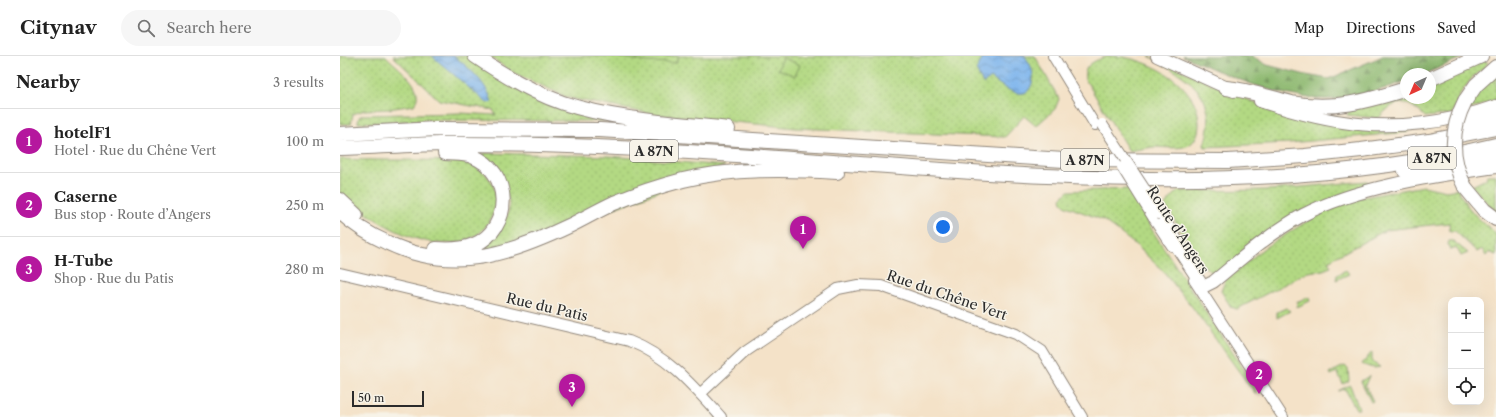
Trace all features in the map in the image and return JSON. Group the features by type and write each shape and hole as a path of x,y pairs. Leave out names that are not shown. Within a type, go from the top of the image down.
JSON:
{"highway":[{"path":"475,56 499,73 529,89 564,103 621,116 730,129 760,140"},
{"path":"1436,75 1481,56"},
{"path":"1496,67 1482,78 1465,100 1456,124 1453,148 1457,167 1466,187 1484,210 1496,219"},
{"path":"1226,88 1246,90 1292,103 1319,106 1349,105 1400,91"},
{"path":"1410,144 1431,133 1496,116"},
{"name":"A 87N","path":"340,134 437,129 585,130 1064,160 1228,161 1305,156 1410,144 1496,128"},
{"path":"340,200 363,220 376,228 403,240 424,247 442,250 459,249 481,241 493,230 501,216 504,200 498,178 488,166 477,158 466,155 442,153 424,145"},
{"name":"A 87N","path":"340,148 424,145 601,147 884,167 1060,177 1198,179 1307,174 1367,168 1464,153 1496,145"},
{"path":"1367,168 1387,174 1496,159"},
{"path":"340,212 365,232 408,252 441,258 477,258 499,254 532,243 614,203 682,180 716,173 759,170 802,170 857,173 884,167"}],"main road":[{"path":"1157,56 1226,88 1292,111 1343,122 1372,125 1429,122 1464,116 1496,106"},
{"path":"1168,239 1177,248 1202,285 1205,286 1213,282 1266,238 1324,205 1351,195 1386,186 1496,167"}],"street":[{"name":"Route d’Angers","path":"1053,56 1205,286 1283,417"},
{"name":"Route d’Angers","path":"1061,56 1099,125"},
{"name":"Route d’Angers","path":"1158,217 1168,239 1235,338"},
{"name":"Rue du Patis","path":"340,273 629,341 651,351 667,361 721,417"},
{"name":"Rue du Chêne Vert","path":"700,394 744,352 838,289 858,285 881,286 1016,334 1036,347 1042,351 1082,417"},
{"name":"Route d’Angers","path":"1245,354 1288,417"}],"green space":[{"path":"340,56 386,56 409,78 414,85 417,91 417,98 414,105 388,109 365,110 353,114 351,124 340,124"},
{"path":"393,56 467,56 605,121 425,120 358,123 359,117 363,115 460,113 496,115 493,110 439,100"},
{"path":"489,56 1035,56 1059,99 1055,109 1036,126 1024,116 1005,137 796,128 652,114 569,98 512,72"},
{"path":"614,56 679,56 676,63 646,62"},
{"path":"1110,56 1124,57 1154,67 1168,74 1180,84 1190,96 1197,109 1199,129 1196,138 1192,143 1185,147 1153,147 1129,151 1085,79 1088,66 1096,61"},
{"path":"1149,56 1267,108 1409,130 1409,132 1289,143 1205,147 1204,145 1208,128 1208,113 1198,90 1176,72"},
{"path":"1183,56 1252,56 1267,65 1329,79 1383,56 1467,56 1436,69 1400,68 1400,83 1362,95 1335,99 1315,99 1295,96 1276,92 1238,79"},
{"path":"783,58 800,65 795,76 778,69"},
{"path":"1485,60 1488,63 1475,76 1474,75 1460,94 1452,114 1425,117 1419,111 1407,104 1436,104 1436,80"},
{"path":"1496,73 1496,100 1468,110 1474,96"},
{"path":"1400,96 1400,103 1396,104 1385,111 1379,118 1347,115 1348,111"},
{"path":"482,154 610,156 725,166 533,239 484,251 480,247 503,223 508,214 509,205 508,196 504,187"},
{"path":"340,159 443,161 470,165 482,171 490,179 494,190 495,201 493,213 488,224 480,233 469,239 453,243 435,243 418,239 383,224 367,214 340,193"},
{"path":"1487,175 1496,175 1496,212 1472,186 1486,179"},
{"path":"1367,181 1372,186 1352,191 1217,272 1212,272 1202,265 1165,205 1178,191 1269,190"},
{"path":"1424,186 1446,191 1458,189 1465,202 1474,213 1496,233 1496,255 1489,252 1486,256 1482,249 1477,252 1455,231 1450,231 1449,223 1386,230 1328,261 1331,267 1323,270 1308,272 1237,309 1231,307 1221,291 1225,281 1264,248 1319,214 1359,198"},
{"path":"1129,189 1152,230 1254,385 1256,395 1193,308 1164,272 1137,246 1103,220 1066,206 1062,202 1061,198 1068,191"},
{"path":"1449,241 1453,241 1468,253 1461,256 1456,247 1450,250 1448,244"},
{"path":"1346,270 1349,274 1336,280 1337,275"},
{"path":"1305,298 1309,298 1310,301 1297,307 1297,302"},
{"path":"1286,308 1290,311 1277,318 1277,312"},
{"path":"1372,352 1372,362 1380,367 1375,368 1362,364"},
{"path":"1344,366 1348,368 1349,381 1343,384 1337,372 1331,375 1330,373"},
{"path":"1369,376 1365,385 1373,401 1371,402 1361,381"},
{"path":"1350,385 1359,409 1356,409 1345,389 1338,391"}],"water":[{"path":"432,56 454,56 482,82 492,102 487,103"},
{"path":"984,56 1025,56 1031,66 1033,74 1029,89 1022,93 1014,92 991,78 983,84 976,70"}],"place":[{"name":"hotelF1","path":"803,249"},
{"name":"Caserne","path":"1259,394"},
{"name":"H-Tube","path":"572,407"}]}
